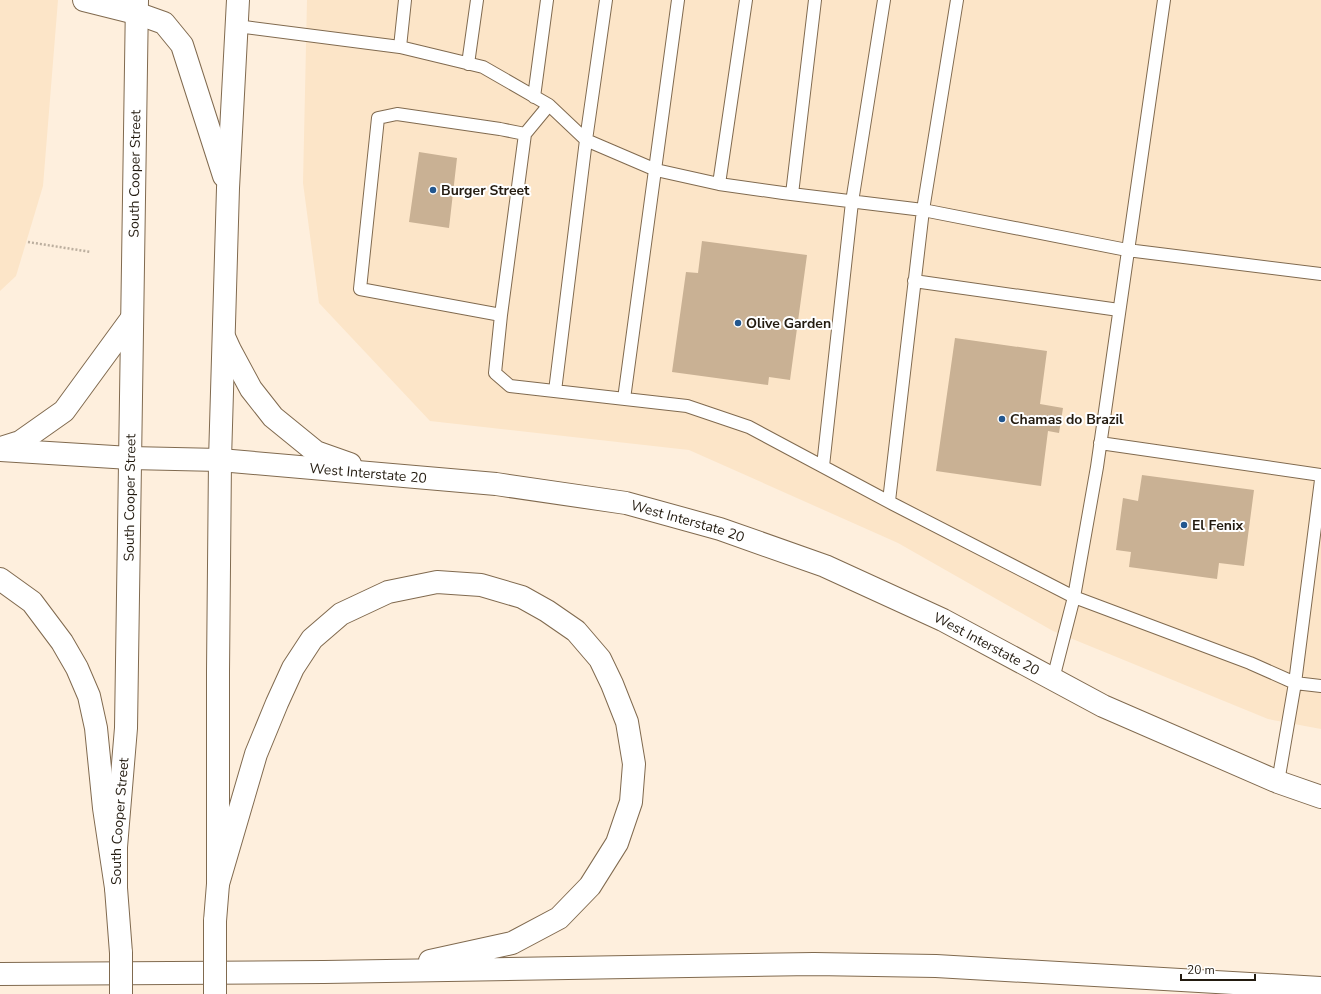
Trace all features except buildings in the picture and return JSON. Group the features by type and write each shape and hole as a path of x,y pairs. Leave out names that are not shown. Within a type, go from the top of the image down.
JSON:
{"main road":[{"path":"84,0 136,7 164,23 182,45 228,188"},
{"path":"215,994 215,921 218,884 220,460 228,188 238,0"},
{"name":"South Cooper Street","path":"120,994 121,953 116,888 116,847 126,728 136,7"},
{"path":"0,449 20,442 64,411 132,318"},
{"path":"224,334 230,350 251,389 273,417 316,452 375,474"},
{"name":"West Interstate 20","path":"0,449 130,458 220,460 496,484 626,503 720,529 825,566 943,620 1103,706 1278,782 1321,797"},
{"path":"0,579 32,602 62,642 77,668 88,696 96,728 104,808 116,888"},
{"path":"218,884 256,754 277,703 293,668 312,639 341,614 388,592 437,582 481,585 522,597 547,611 576,631 600,659 612,684 627,722 634,764 631,802 617,843 590,886 559,918 512,943 437,960 324,972"},
{"path":"0,974 324,972 814,964 936,966 1321,988"}],"lane":[{"path":"400,47 405,0"},
{"path":"468,64 477,0"},
{"path":"534,97 547,0"},
{"path":"555,391 586,140 606,0"},
{"path":"624,399 678,0"},
{"path":"719,184 746,0"},
{"path":"792,194 815,0"},
{"path":"823,466 852,202 884,0"},
{"path":"889,501 923,210 957,0"},
{"path":"1053,679 1074,598 1100,443 1164,0"},
{"path":"237,26 400,47 483,67 549,105 586,140 656,170 719,184 923,210 1127,250 1321,274"},
{"path":"549,105 525,134 495,373 510,386 687,406 749,427 1074,598 1250,663 1295,683 1321,686"},
{"path":"501,316 360,289 378,118 398,114 525,134"},
{"path":"914,281 1119,310"},
{"path":"1100,443 1321,475"},
{"path":"1278,782 1295,683 1321,480"}],"path":[{"path":"28,242 91,252"}],"shaded area":[{"path":"0,0 58,0 43,186 16,276 0,291"},
{"path":"307,0 1321,0 1321,729 1268,719 1053,631 898,543 689,450 430,421 319,303 303,183"}],"place":[{"name":"Burger Street","path":"433,190"},
{"name":"Olive Garden","path":"738,323"},
{"name":"Chamas do Brazil","path":"1002,419"},
{"name":"El Fenix","path":"1184,525"}]}
